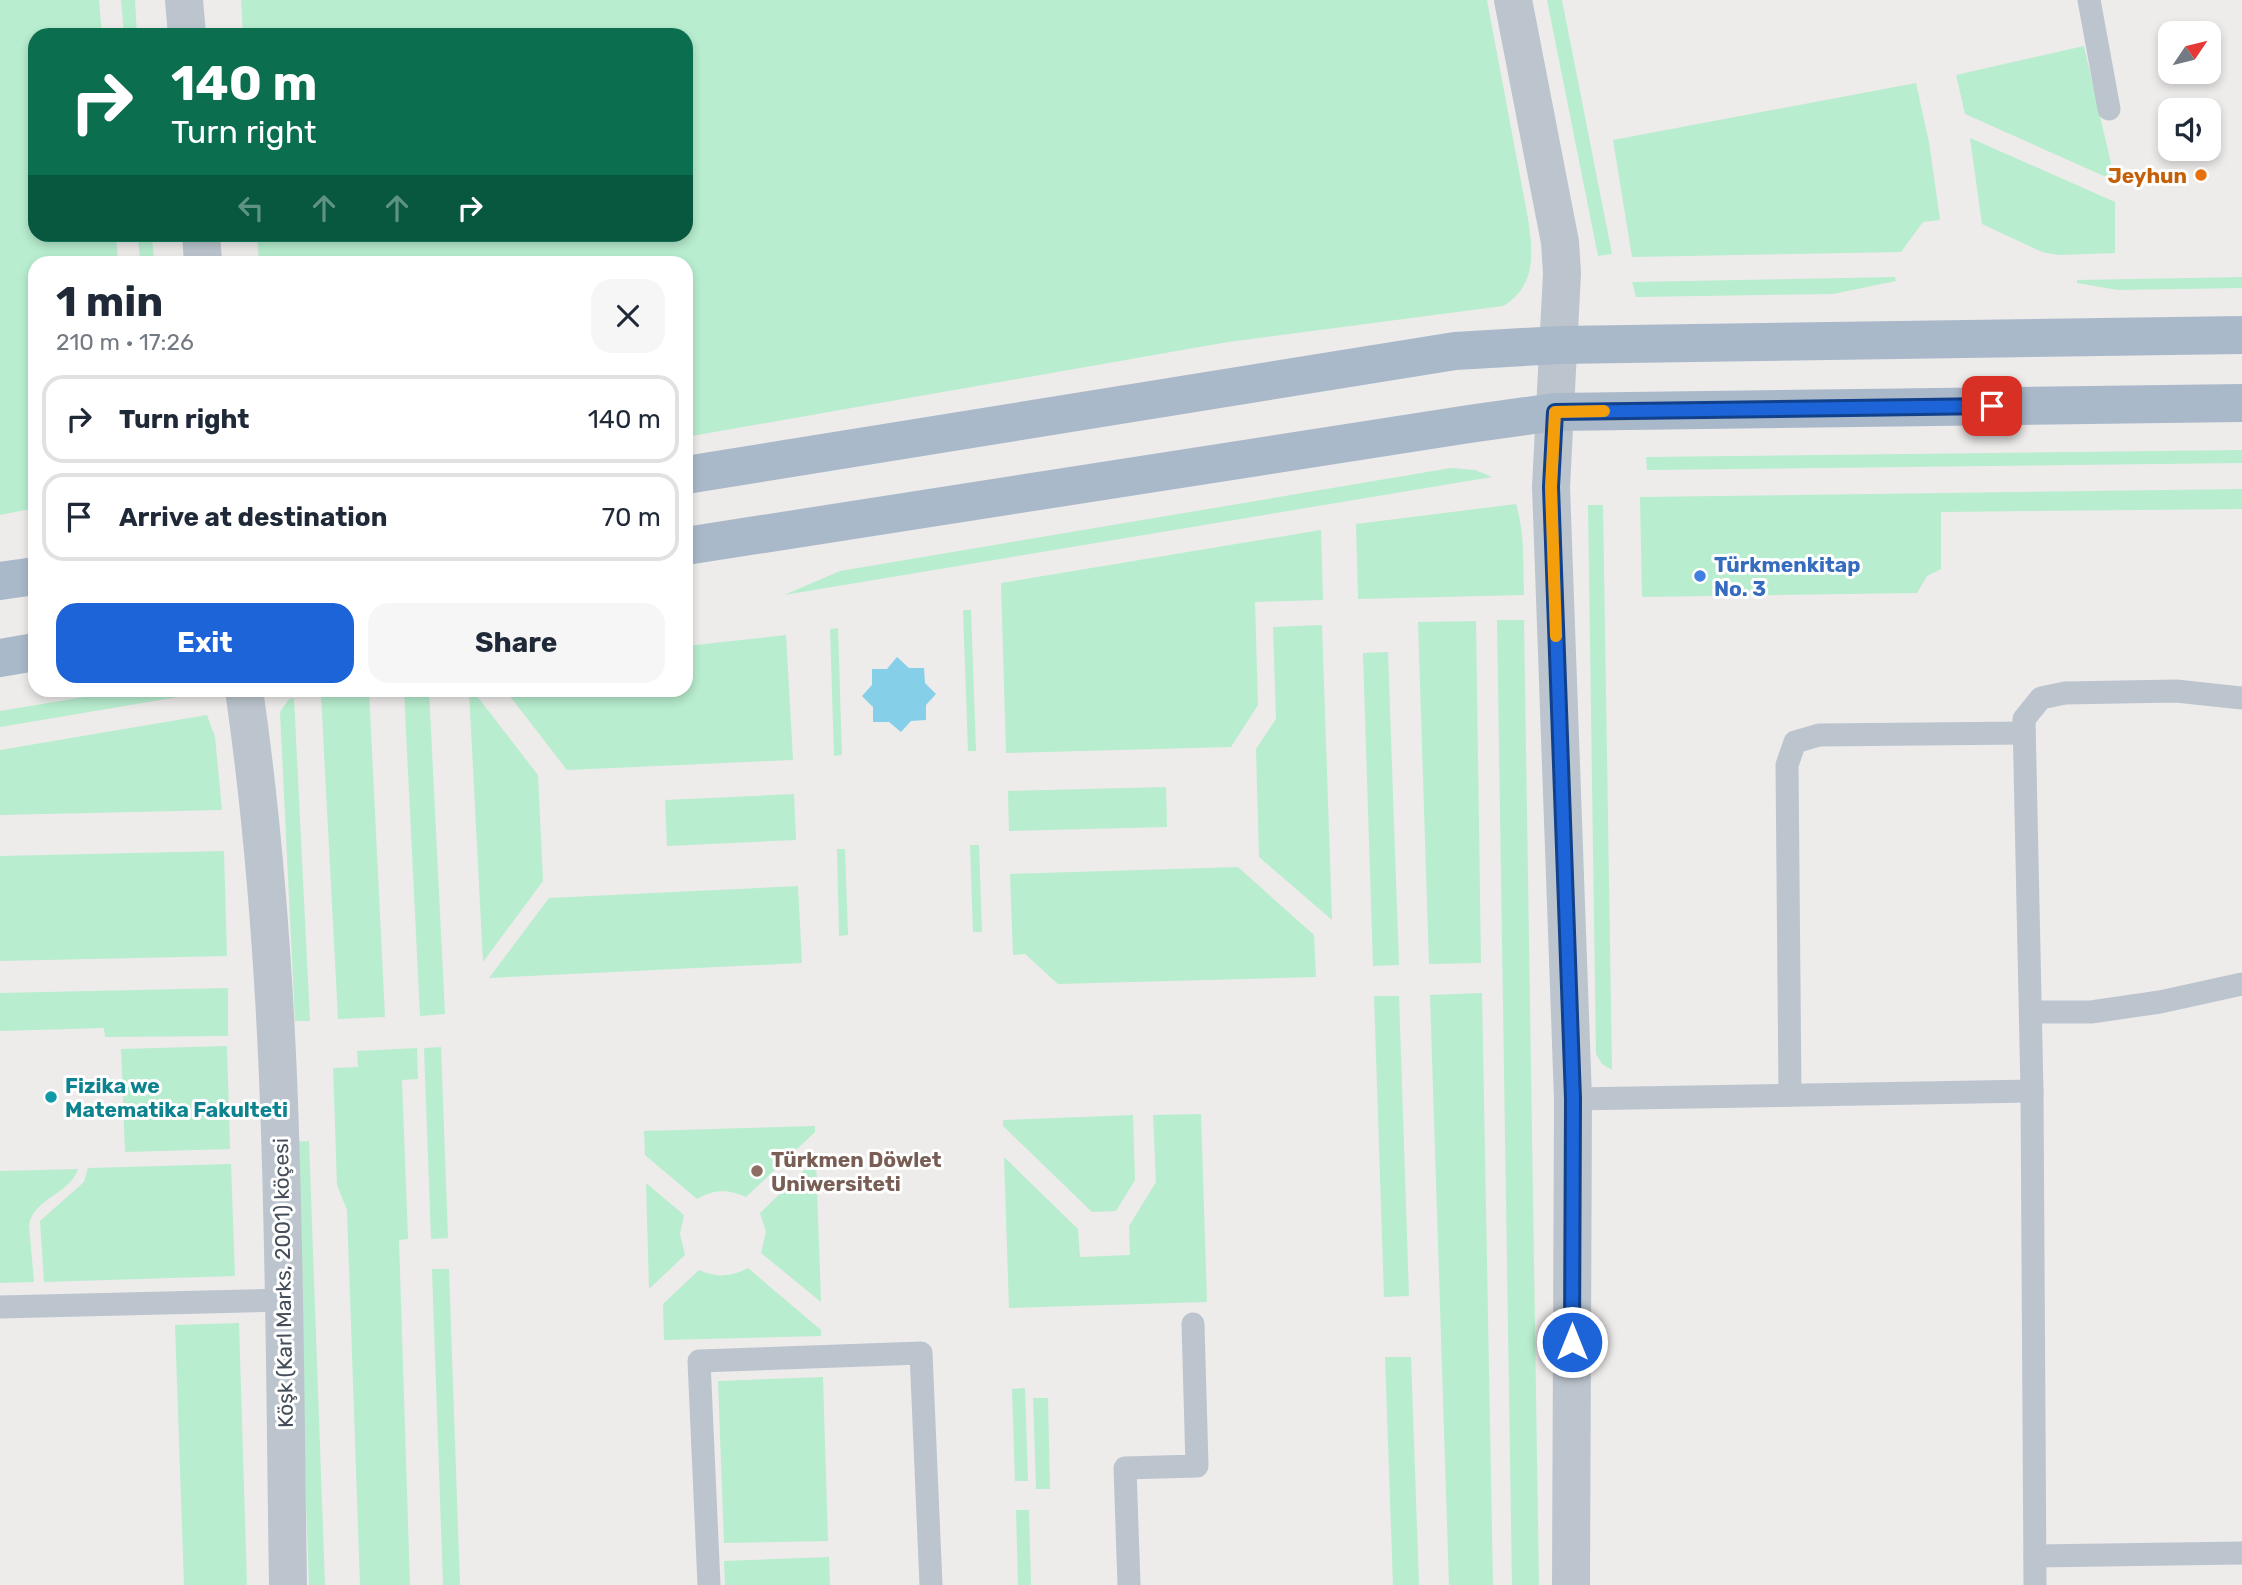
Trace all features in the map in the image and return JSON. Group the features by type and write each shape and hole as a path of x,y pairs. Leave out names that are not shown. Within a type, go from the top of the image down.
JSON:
{"main road":[{"path":"693,474 1455,351 1559,345 2242,335"},
{"path":"693,545 1555,412 2242,403"},
{"path":"0,581 28,577"},
{"path":"0,658 28,653"}],"street":[{"path":"184,0 186,28"},
{"path":"1513,0 1560,242 1562,273 1551,487 1573,1099 1572,1585"},
{"name":"Köşk (Karl Marks, 2001) köçesi","path":"245,697 262,827 278,1038 288,1585"}],"lane":[{"path":"2089,0 2109,109"},
{"path":"2035,1585 2032,1090 2024,719 2041,698 2065,693 2176,691 2242,698"},
{"path":"1790,1095 1787,765 1795,742 1819,735 2024,733"},
{"path":"2031,1012 2091,1012 2160,1002 2242,984"},
{"path":"1573,1099 2032,1090"},
{"path":"0,1307 283,1300"},
{"path":"1129,1585 1125,1468 1198,1466 1193,1324"},
{"path":"709,1585 699,1361 921,1353 931,1585"},
{"path":"2035,1556 2242,1553"}],"green space":[{"path":"0,0 99,0 101,28 28,28 28,242 117,242 118,256 28,256 28,509 0,515"},
{"path":"121,0 135,0 137,28 123,28"},
{"path":"241,0 1487,0 1531,239 1528,277 1514,298 1503,306 1228,342 693,436 693,256 259,256 258,242 693,242 693,28 243,28"},
{"path":"1547,0 1562,0 1612,254 1598,256"},
{"path":"2084,46 2115,181 1965,114 1956,75"},
{"path":"1916,83 1929,142 1940,220 1923,222 1901,252 1632,257 1613,140"},
{"path":"1970,138 2115,202 2115,253 2058,255 2042,252 1982,224"},
{"path":"139,242 153,242 154,256 140,256"},
{"path":"1895,277 1896,281 1833,294 1636,297 1632,282"},
{"path":"2242,277 2242,288 2118,290 2077,283 2077,280"},
{"path":"2242,450 2242,463 1647,470 1646,457"},
{"path":"1451,468 1475,470 1492,477 784,595 840,571"},
{"path":"2242,489 2242,509 1941,512 1941,569 1927,576 1917,593 1642,597 1640,497"},
{"path":"1516,504 1522,537 1524,595 1358,599 1356,524"},
{"path":"1588,505 1603,505 1612,1070 1602,1064 1596,1054"},
{"path":"1321,530 1323,600 1255,602 1258,705 1231,747 1006,753 1001,583"},
{"path":"963,610 971,610 976,751 968,751"},
{"path":"1497,620 1524,620 1539,1585 1512,1585"},
{"path":"1476,621 1481,963 1429,964 1418,622"},
{"path":"1322,625 1332,920 1259,857 1256,749 1276,719 1273,627"},
{"path":"838,628 842,755 834,756 830,629"},
{"path":"786,635 793,760 567,770 510,697 693,697 693,645"},
{"path":"1388,652 1399,965 1373,966 1363,653"},
{"path":"84,697 178,697 0,727 0,711"},
{"path":"321,697 369,697 385,1017 338,1019"},
{"path":"404,697 429,697 445,1014 420,1016"},
{"path":"469,697 478,697 538,775 543,881 483,962"},
{"path":"294,698 310,1021 295,1021 280,712 289,699"},
{"path":"207,715 215,737 222,810 0,815 0,750"},
{"path":"1166,787 1167,827 1009,831 1008,791"},
{"path":"794,794 796,840 667,846 665,800"},
{"path":"970,845 979,845 982,932 973,932"},
{"path":"837,849 845,849 848,935 839,936"},
{"path":"224,851 227,956 0,961 0,856"},
{"path":"1238,867 1314,935 1316,977 1058,984 1025,954 1013,955 1010,874"},
{"path":"798,886 802,963 489,978 549,898"},
{"path":"228,988 228,1036 105,1037 104,1028 0,1031 0,993"},
{"path":"1482,993 1493,1585 1449,1585 1430,995"},
{"path":"1374,996 1399,996 1409,1296 1384,1297"},
{"path":"227,1046 230,1149 125,1152 121,1049"},
{"path":"441,1047 448,1238 431,1239 424,1048"},
{"path":"417,1048 418,1079 402,1080 408,1239 399,1240 410,1585 360,1585 347,1210 337,1185 333,1068 358,1067 357,1051"},
{"path":"1201,1114 1207,1302 1009,1308 1004,1157 1078,1229 1080,1257 1130,1255 1129,1226 1156,1182 1153,1115"},
{"path":"1133,1115 1135,1180 1116,1211 1092,1212 1003,1126 1003,1120"},
{"path":"815,1126 815,1132 746,1197 721,1191 697,1199 645,1155 644,1131"},
{"path":"309,1141 325,1585 309,1585 293,1142"},
{"path":"816,1159 821,1302 761,1253 766,1232 760,1213"},
{"path":"231,1164 235,1276 44,1282 40,1221 84,1182 88,1168"},
{"path":"78,1169 68,1184 32,1216 29,1225 34,1282 0,1283 0,1171"},
{"path":"646,1183 684,1215 680,1234 685,1255 649,1289"},
{"path":"748,1268 821,1330 821,1336 664,1340 663,1304 699,1270 724,1275"},
{"path":"432,1269 449,1269 460,1585 443,1585"},
{"path":"239,1323 247,1585 184,1585 175,1325"},
{"path":"1385,1357 1411,1357 1419,1585 1393,1585"},
{"path":"823,1377 828,1541 724,1543 718,1381"},
{"path":"1025,1388 1028,1481 1015,1481 1012,1389"},
{"path":"1033,1398 1048,1398 1050,1489 1036,1489"},
{"path":"1016,1510 1029,1510 1031,1585 1018,1585"},
{"path":"829,1557 830,1585 725,1585 724,1561"}],"water":[{"path":"897,657 909,668 924,668 925,683 936,694 926,705 926,720 911,721 901,732 889,722 873,722 873,707 862,696 872,685 872,669 887,669"}],"slow traffic":[{"path":"1556,636 1551,487 1555,412 1604,411"}],"place":[{"name":"Jeyhun","path":"2201,175"},
{"name":"Türkmenkitap No. 3","path":"1700,576"},
{"name":"Fizika we Matematika Fakulteti","path":"51,1097"},
{"name":"Türkmen Döwlet Uniwersiteti","path":"757,1171"}],"route":[{"path":"1572,1342 1573,1099 1551,487 1555,412 1992,406"}]}
